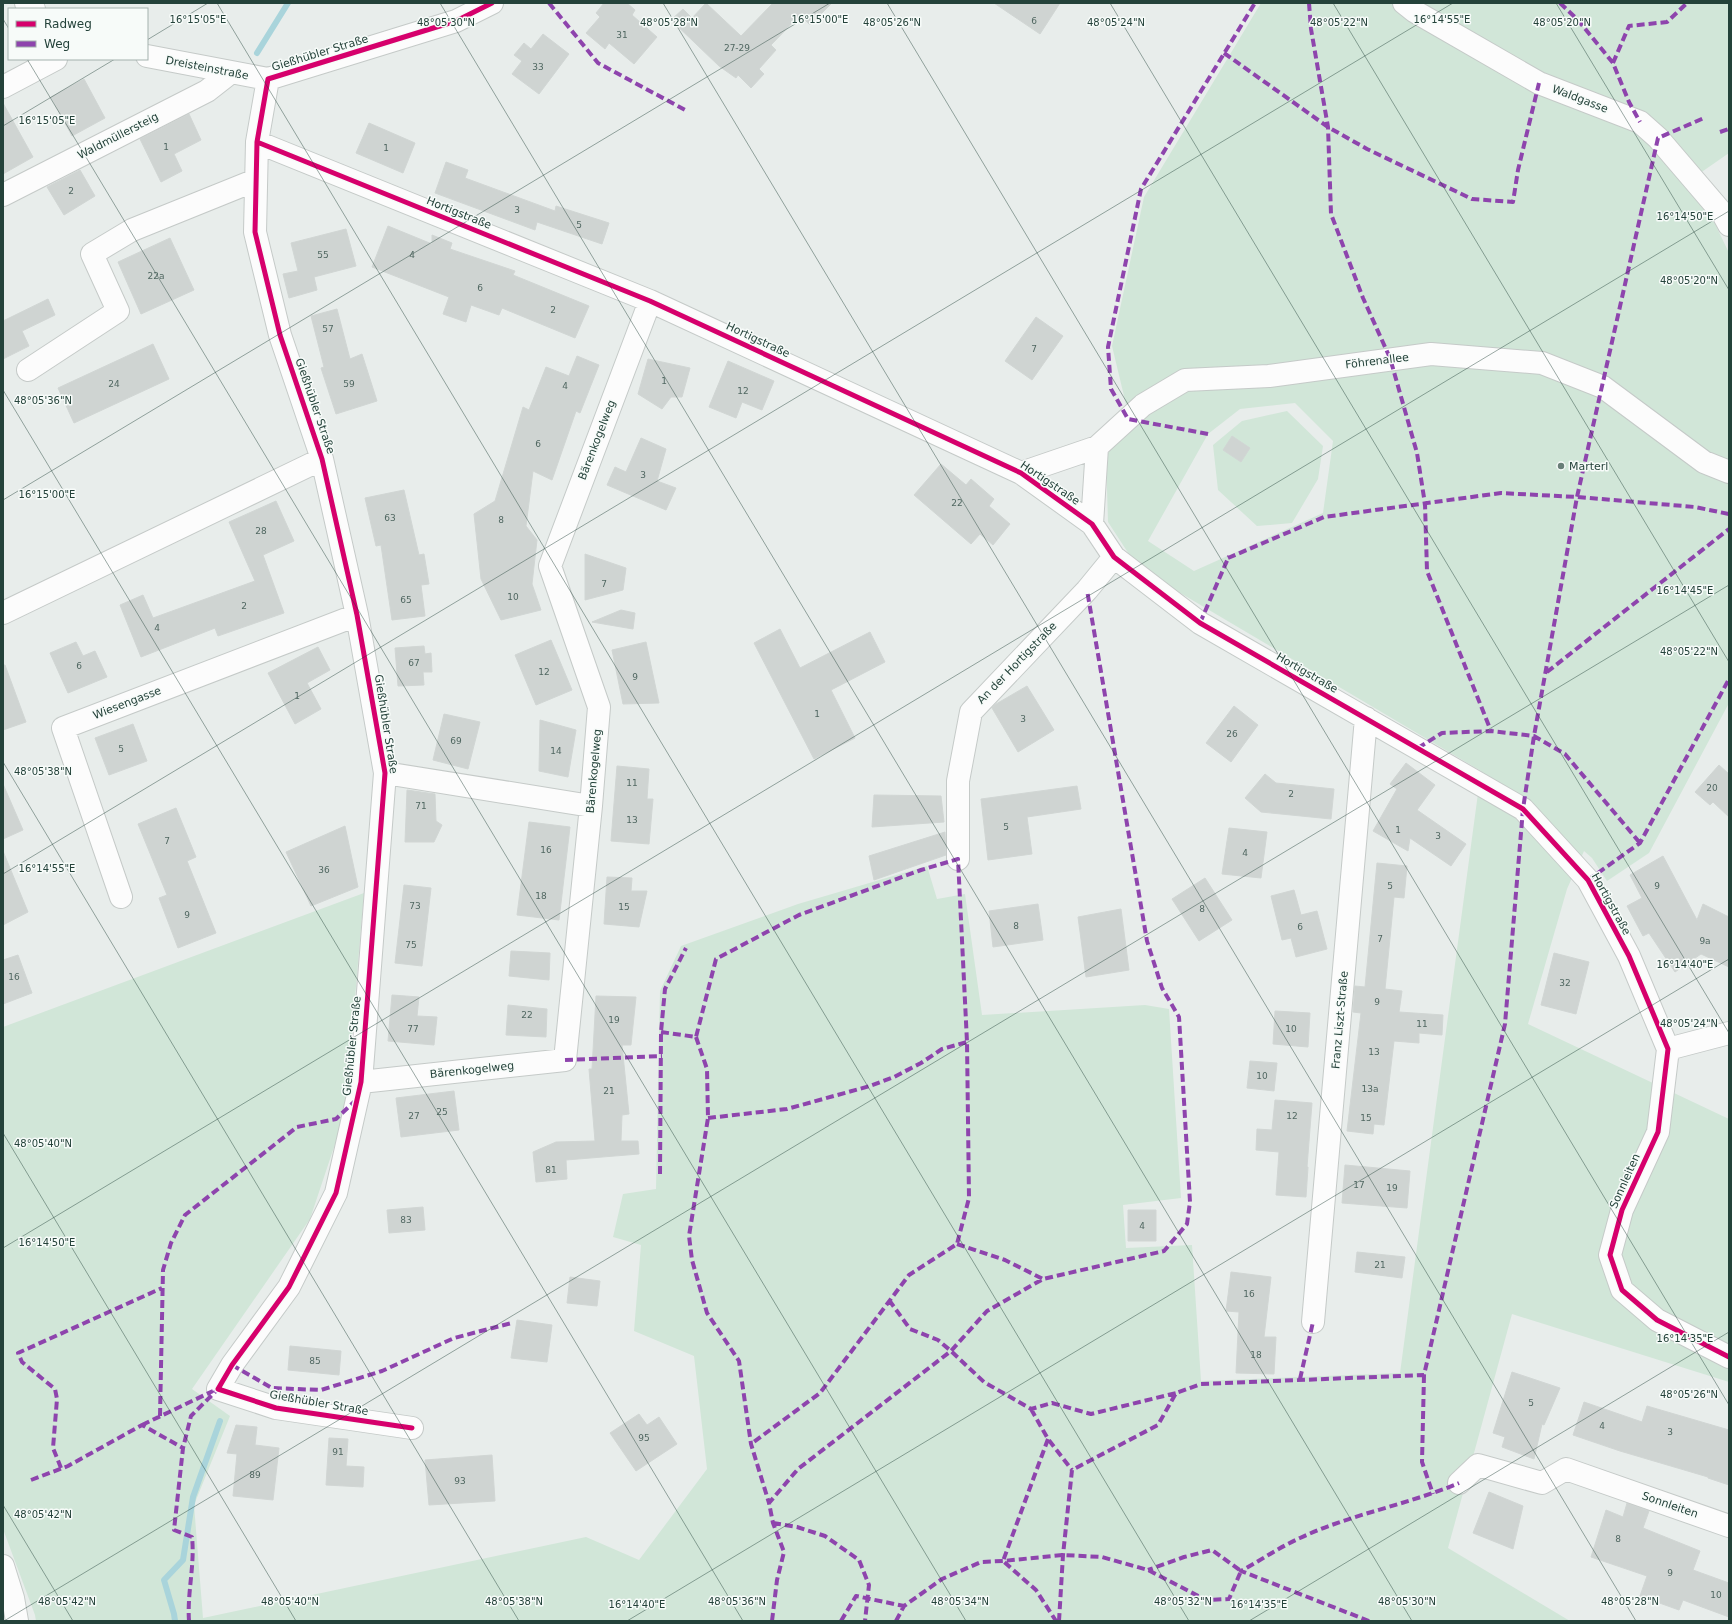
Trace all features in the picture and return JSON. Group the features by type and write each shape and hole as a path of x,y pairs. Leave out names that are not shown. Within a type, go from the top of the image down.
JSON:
{"street":[{"name":"Gießhübler Straße","path":"412,1428 276,1408 218,1389 232,1365 289,1287 336,1193 361,1082 385,774 357,615 322,459 280,335 255,232 257,142 268,79 456,21 492,3"},
{"name":"Waldgasse","path":"1404,3 1414,12 1539,83 1640,122 1658,138 1723,214 1729,225"},
{"name":"Dreisteinstraße","path":"148,56 268,79"},
{"path":"3,87 54,60"},
{"name":"Waldmüllersteig","path":"3,195 207,91 230,73"},
{"name":"Hortigstraße","path":"257,142 650,302 1021,473 1092,524 1114,557 1200,623 1523,809 1588,880 1629,956 1668,1049"},
{"path":"28,370 118,311 92,254 132,230 256,180"},
{"name":"Bärenkogelweg","path":"361,1082 565,1060 591,806 599,707 550,566 650,302"},
{"name":"Föhrenallee","path":"1021,473 1097,447 1143,405 1185,380 1269,376 1430,354 1542,363 1603,387 1704,462 1729,472"},
{"path":"1092,524 1097,447"},
{"path":"3,613 322,459"},
{"name":"An der Hortigstraße","path":"958,859 958,781 971,712 1087,590 1114,557"},
{"name":"Wiesengasse","path":"121,897 63,728 357,615"},
{"name":"Franz Liszt-Straße","path":"1313,1322 1366,718"},
{"path":"385,774 591,806"},
{"path":"1668,1049 1729,1033"},
{"name":"Sonnleiten","path":"1668,1049 1658,1132 1622,1210 1610,1256 1622,1290 1657,1320 1729,1357"},
{"name":"Sonnleiten","path":"1458,1483 1478,1464 1542,1483 1566,1469 1729,1526"},
{"path":"3,1566 13,1598 17,1621"}],"green space":[{"path":"1261,3 1729,3 1729,153 1693,178 1729,253 1729,703 1649,853 1607,881 1592,858 1584,851 1567,889 1528,1024 1729,1119 1729,1382 1512,1314 1448,1548 1570,1621 36,1621 3,1529 3,1027 364,893 345,1114 310,1219 192,1389 230,1416 194,1505 203,1618 586,1537 639,1560 707,1469 694,1356 634,1331 641,1245 613,1237 623,1194 656,1189 660,991 681,946 798,904 927,866 937,899 965,894 982,1015 1145,1005 1169,1009 1181,1198 1123,1205 1126,1248 1192,1245 1201,1381 1400,1373 1481,771 1138,568 1108,522 1106,456 1130,421 1112,346 1144,197","holes":["1295,403 1333,441 1323,513 1194,571 1148,541 1208,434 1240,409"]},
{"path":"1287,411 1323,446 1318,479 1292,523 1257,526 1218,490 1213,445 1242,421"}],"building":[{"path":"604,3 627,3 635,10 632,15 657,37 634,64 609,43 605,49 586,33 600,17 596,13"},
{"path":"706,3 741,36 773,3 832,3 810,25 800,15 771,45 776,50 759,69 764,74 751,88 738,75 736,78 719,66 671,20 683,9 692,18"},
{"path":"994,3 1060,3 1040,34"},
{"path":"543,34 569,54 539,94 512,74 522,61 514,55 524,43 531,49"},
{"path":"84,79 105,118 72,136 51,97"},
{"path":"3,103 33,157 3,174"},
{"path":"189,114 201,140 174,154 182,171 161,182 140,139"},
{"path":"369,123 415,143 403,173 356,153"},
{"path":"446,162 468,170 465,178 555,211 556,206 609,223 602,244 537,222 535,230 435,193"},
{"path":"80,170 95,196 64,215 47,187"},
{"path":"388,226 432,244 432,235 452,243 450,249 515,271 513,275 589,306 575,338 502,308 499,315 471,305 466,322 443,314 449,297 372,267"},
{"path":"346,229 356,266 314,277 317,290 289,298 283,274 298,271 291,243"},
{"path":"170,238 194,290 141,314 118,262"},
{"path":"48,299 55,315 22,331 29,346 3,359 3,321"},
{"path":"337,309 350,359 362,354 377,401 336,414 321,368 324,367 311,316"},
{"path":"1036,317 1063,336 1032,380 1005,361"},
{"path":"153,344 169,379 74,423 58,388"},
{"path":"577,356 599,365 580,413 576,411 552,480 533,471 526,526 537,540 532,584 541,610 501,620 481,579 474,514 495,501 523,407 529,410 546,367 569,376"},
{"path":"648,359 690,368 682,397 671,397 662,409 638,394"},
{"path":"728,361 774,381 762,410 742,402 736,418 709,407"},
{"path":"1232,436 1250,448 1241,462 1223,450"},
{"path":"641,438 666,449 657,481 676,488 666,510 607,485 615,467 626,472"},
{"path":"941,464 966,485 971,479 994,499 989,506 1010,524 993,545 980,534 971,544 914,495"},
{"path":"404,490 419,555 424,554 429,584 421,585 425,616 392,620 381,545 376,546 365,498"},
{"path":"276,501 294,541 263,555 284,613 218,636 215,628 141,657 120,605 143,595 153,618 255,581 229,522"},
{"path":"585,554 626,568 623,590 585,600"},
{"path":"621,610 635,613 633,629 592,622"},
{"path":"780,629 800,668 870,632 885,662 831,690 855,738 814,759 754,643"},
{"path":"551,640 572,690 536,705 515,655"},
{"path":"76,642 83,656 95,651 107,677 68,693 50,653"},
{"path":"646,642 659,703 623,704 612,650"},
{"path":"424,646 425,654 431,653 432,672 423,672 424,685 398,686 395,648"},
{"path":"318,647 330,670 307,683 321,709 295,724 268,673"},
{"path":"3,665 5,665 26,722 3,730"},
{"path":"1027,686 1054,730 1018,752 992,708 996,704"},
{"path":"1234,706 1258,725 1231,762 1206,743"},
{"path":"444,714 480,722 468,769 433,760"},
{"path":"540,720 576,730 568,777 539,771"},
{"path":"133,724 147,761 109,775 95,738"},
{"path":"1406,763 1435,785 1417,810 1466,844 1451,866 1410,838 1408,851 1373,831 1397,789 1390,784"},
{"path":"1719,765 1729,774 1729,817 1713,802 1710,805 1695,792"},
{"path":"617,766 649,769 647,799 653,799 649,844 611,841"},
{"path":"1265,774 1276,783 1334,789 1331,819 1261,812 1245,798"},
{"path":"3,784 23,830 3,839"},
{"path":"1077,786 1081,809 1027,817 1032,854 988,860 981,799"},
{"path":"407,790 435,794 436,821 442,825 434,842 405,842"},
{"path":"874,795 941,796 944,822 872,827"},
{"path":"176,808 196,857 187,861 216,933 178,948 159,898 167,895 138,824"},
{"path":"529,822 570,827 559,920 517,915"},
{"path":"345,826 358,887 311,906 286,852"},
{"path":"1229,828 1267,832 1261,878 1222,874"},
{"path":"945,832 946,855 874,880 869,856"},
{"path":"3,851 28,912 3,925"},
{"path":"1663,856 1697,920 1703,904 1729,917 1729,967 1701,954 1675,972 1649,933 1643,936 1627,906 1642,898 1630,875"},
{"path":"1377,863 1407,866 1404,898 1394,897 1385,989 1402,991 1399,1012 1443,1015 1442,1035 1419,1033 1419,1043 1394,1041 1384,1125 1374,1124 1373,1134 1347,1131 1361,1013 1353,1012 1355,986 1365,987"},
{"path":"607,877 632,878 631,891 647,891 639,927 604,924"},
{"path":"1205,878 1232,920 1199,941 1172,899"},
{"path":"404,885 431,888 422,966 395,963"},
{"path":"1294,890 1301,915 1317,911 1327,949 1296,957 1291,938 1282,940 1271,896"},
{"path":"1038,904 1043,940 993,947 989,911"},
{"path":"1121,909 1129,970 1086,977 1078,917"},
{"path":"511,951 550,953 549,980 509,976"},
{"path":"1554,953 1589,962 1576,1014 1541,1005"},
{"path":"18,955 32,993 3,1004 3,960"},
{"path":"392,995 419,997 417,1016 437,1017 434,1045 388,1041"},
{"path":"596,996 636,997 631,1045 622,1045 629,1114 622,1115 621,1141 638,1141 639,1154 566,1160 567,1179 536,1182 533,1152 556,1142 595,1141 589,1069 592,1069"},
{"path":"508,1005 547,1009 546,1037 506,1035"},
{"path":"1275,1011 1310,1013 1308,1047 1273,1044"},
{"path":"1250,1061 1277,1063 1274,1091 1247,1088"},
{"path":"454,1091 459,1130 401,1137 396,1098"},
{"path":"1275,1100 1312,1103 1306,1197 1276,1195 1279,1152 1256,1150 1257,1129 1272,1130"},
{"path":"1345,1165 1410,1171 1407,1208 1342,1203"},
{"path":"423,1207 425,1230 389,1233 387,1210"},
{"path":"1128,1210 1156,1210 1156,1241 1128,1241"},
{"path":"1357,1252 1405,1257 1402,1278 1355,1272"},
{"path":"1231,1272 1271,1277 1264,1337 1276,1337 1274,1374 1236,1373 1239,1312 1226,1311"},
{"path":"570,1277 600,1281 597,1306 567,1303"},
{"path":"517,1320 552,1325 547,1362 511,1358"},
{"path":"290,1346 341,1351 339,1375 288,1370"},
{"path":"1512,1372 1560,1388 1544,1425 1542,1424 1534,1459 1502,1447 1505,1437 1493,1433"},
{"path":"1584,1402 1642,1422 1647,1406 1729,1430 1729,1485 1708,1477 1620,1451 1573,1435"},
{"path":"639,1414 647,1425 659,1417 677,1444 636,1471 610,1433"},
{"path":"236,1425 257,1427 255,1445 279,1448 273,1500 233,1496 237,1454 227,1453"},
{"path":"329,1438 348,1439 346,1466 364,1467 363,1487 326,1485"},
{"path":"492,1455 495,1501 429,1505 425,1460"},
{"path":"1489,1492 1523,1506 1513,1549 1473,1533"},
{"path":"1627,1503 1649,1511 1643,1528 1700,1551 1693,1570 1729,1583 1729,1617 1683,1600 1679,1610 1640,1596 1647,1576 1591,1557 1606,1510 1623,1517"}],"waterway":[{"path":"257,53 288,3"},
{"path":"175,1621 164,1580 183,1560 193,1497 220,1421"}],"marked path":[{"path":"549,3 598,63 687,111"},
{"path":"1208,434 1128,419 1111,389 1108,347 1141,189 1255,3"},
{"path":"1309,3 1311,29 1328,127 1331,214 1363,298 1390,358 1417,453 1425,504 1427,571 1491,731"},
{"path":"1560,3 1578,20 1613,63 1629,102 1640,122"},
{"path":"1613,63 1629,26 1667,22 1687,3"},
{"path":"1224,53 1328,127 1367,149 1472,199 1513,202 1518,170 1539,83"},
{"path":"1059,1621 1063,1555 1072,1470 1158,1425 1176,1393 1201,1384 1424,1375 1505,1024 1523,809 1534,736 1577,497 1658,138 1704,118"},
{"path":"1720,132 1729,129"},
{"path":"1228,558 1324,517 1501,493 1577,497 1695,507 1729,514"},
{"path":"1547,672 1729,529"},
{"path":"1200,623 1229,556"},
{"path":"772,1621 777,1580 784,1552 773,1523 769,1503 798,1469 951,1351 987,1311 1043,1279 1164,1251 1187,1224 1190,1202 1179,1017 1162,988 1147,941 1087,590"},
{"path":"1588,880 1640,843 1729,679"},
{"path":"1418,748 1442,733 1491,731 1534,736 1565,754 1640,843"},
{"path":"661,1032 696,1037 716,959 799,915 921,870 958,859 967,1042 969,1198 957,1244 909,1275 820,1393 751,1444"},
{"path":"660,1174 661,1032 665,989 686,948"},
{"path":"696,1037 707,1069 708,1118 689,1236 692,1260 707,1313 739,1361 751,1444 769,1503"},
{"path":"708,1118 787,1109 870,1086 894,1077 921,1063 942,1049 967,1042"},
{"path":"565,1060 662,1056"},
{"path":"160,1416 163,1270 171,1243 185,1215 297,1127 336,1119 355,1101"},
{"path":"957,1244 1005,1260 1043,1279"},
{"path":"61,1468 53,1448 57,1399 55,1389 22,1362 18,1353 162,1288"},
{"path":"889,1300 910,1329 938,1340 984,1382 1031,1409 1052,1403 1091,1414 1176,1393"},
{"path":"1300,1379 1313,1322"},
{"path":"232,1365 272,1388 321,1390 382,1371 454,1338 512,1323"},
{"path":"1424,1375 1422,1462 1433,1494"},
{"path":"189,1621 189,1600 193,1558 192,1537 174,1530 183,1448 191,1416 218,1389"},
{"path":"142,1425 213,1391"},
{"path":"1031,1409 1048,1439 1072,1470"},
{"path":"31,1480 68,1466 142,1425 183,1448"},
{"path":"1048,1439 1003,1561 1036,1590 1056,1621"},
{"path":"1369,1621 1241,1571 1285,1545 1319,1530 1339,1522 1419,1498 1459,1483"},
{"path":"773,1523 797,1527 825,1536 859,1560 869,1585 865,1621"},
{"path":"896,1621 904,1606 942,1579 981,1562 1063,1555 1102,1557 1148,1570 1206,1600 1229,1599 1241,1571 1212,1550 1184,1557 1148,1570"},
{"path":"841,1621 856,1596 904,1606"}],"cycle path":[{"path":"412,1428 276,1408 218,1389 232,1365 289,1287 336,1193 361,1082 385,773 357,615 322,459 280,335 255,232 257,142 268,79 456,21 492,3"},
{"path":"257,142 650,301 1021,473 1092,524 1114,557 1200,623 1523,809 1588,880 1629,956 1668,1049 1658,1132 1622,1210 1610,1255 1622,1290 1657,1320 1729,1357"}],"place":[{"name":"Marterl","path":"1561,466"}]}
